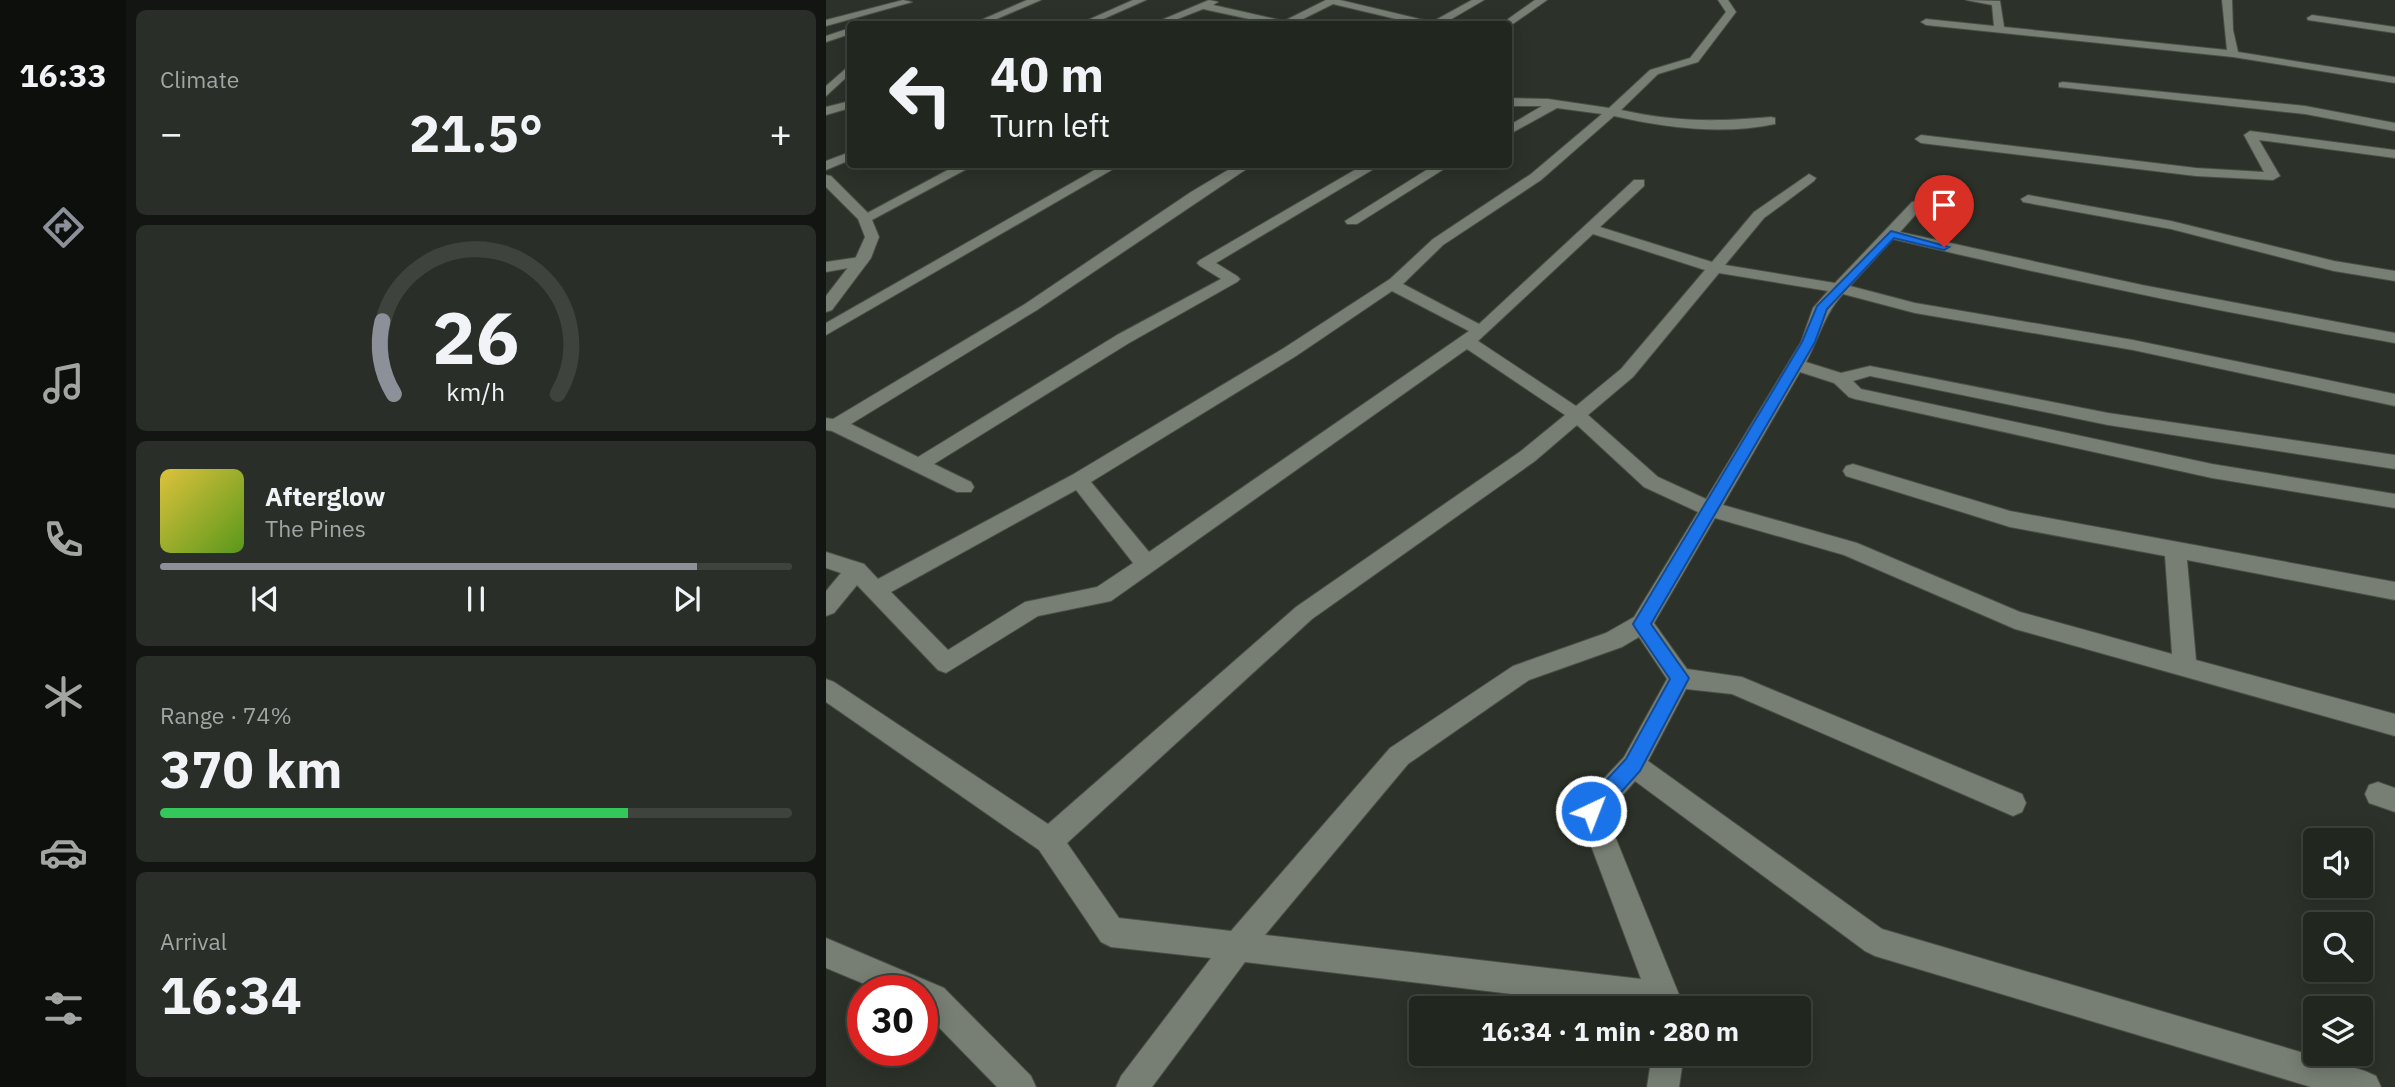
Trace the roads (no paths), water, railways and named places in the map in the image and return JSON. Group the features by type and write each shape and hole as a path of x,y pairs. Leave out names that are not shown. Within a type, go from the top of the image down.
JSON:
{"street":[{"path":"984,21 1036,0"},
{"path":"1091,21 1141,0"},
{"path":"1164,21 1218,0"},
{"path":"1441,21 1479,0"},
{"path":"1510,21 1542,0"},
{"path":"876,590 1079,480 1290,352 1392,285 1438,242 1536,177 1654,72 1695,60 1731,12 1723,0"},
{"path":"1971,0 1997,1 1999,29"},
{"path":"2227,0 2228,30 2233,54"},
{"path":"826,23 906,1 907,7 901,17"},
{"path":"1291,21 1333,1 1416,21"},
{"path":"1202,6 1271,21"},
{"path":"2312,18 2395,30"},
{"path":"1926,22 2233,54 2395,80"},
{"path":"826,39 847,33"},
{"path":"826,93 847,71"},
{"path":"2063,85 2305,110 2395,127"},
{"path":"1512,102 1556,104 1662,123 1708,126 1771,121"},
{"path":"1512,129 1556,104"},
{"path":"826,111 847,106"},
{"path":"1921,139 2196,172 2273,176 2250,135 2395,154"},
{"path":"826,307 860,262 872,237 865,218 826,177 847,159"},
{"path":"865,218 963,168"},
{"path":"826,330 1109,168"},
{"path":"831,424 1031,307 1196,195 1241,168"},
{"path":"919,465 1123,340 1232,279 1205,263 1368,168"},
{"path":"1352,221 1439,168"},
{"path":"1049,841 1304,613 1528,456 1627,373 1759,215 1809,178"},
{"path":"826,560 856,569 946,663 1033,608 1102,595 1474,336 1639,183"},
{"path":"2028,199 2171,225 2334,266 2395,276"},
{"path":"1132,1087 1238,947 1399,755 1521,673 1614,640 1642,624 1809,342 1821,308 1917,205"},
{"path":"1590,229 1716,268 1841,289 1915,308 2133,345 2395,400"},
{"path":"1891,234 2022,266 2395,338"},
{"path":"826,267 860,262"},
{"path":"1392,285 1474,336 1577,415 1651,482 1710,509 1850,549 2015,620 2395,725"},
{"path":"1795,364 1840,379 1855,393 2212,471 2395,501"},
{"path":"1840,379 1870,371 2108,419 2395,461"},
{"path":"831,424 964,487"},
{"path":"1853,471 2010,519 2395,591"},
{"path":"1079,480 1146,564"},
{"path":"2175,548 2185,667"},
{"path":"826,607 856,569"},
{"path":"1642,624 1680,678 1734,684 2013,803"},
{"path":"1664,996 1591,811 1633,765 1680,678"},
{"path":"826,689 1049,841 1111,932 1619,996"},
{"path":"1633,765 1875,941 2365,1087"},
{"path":"826,953 878,975"},
{"path":"938,1004 1020,1087"},
{"path":"1663,1087 1666,1066"}]}
